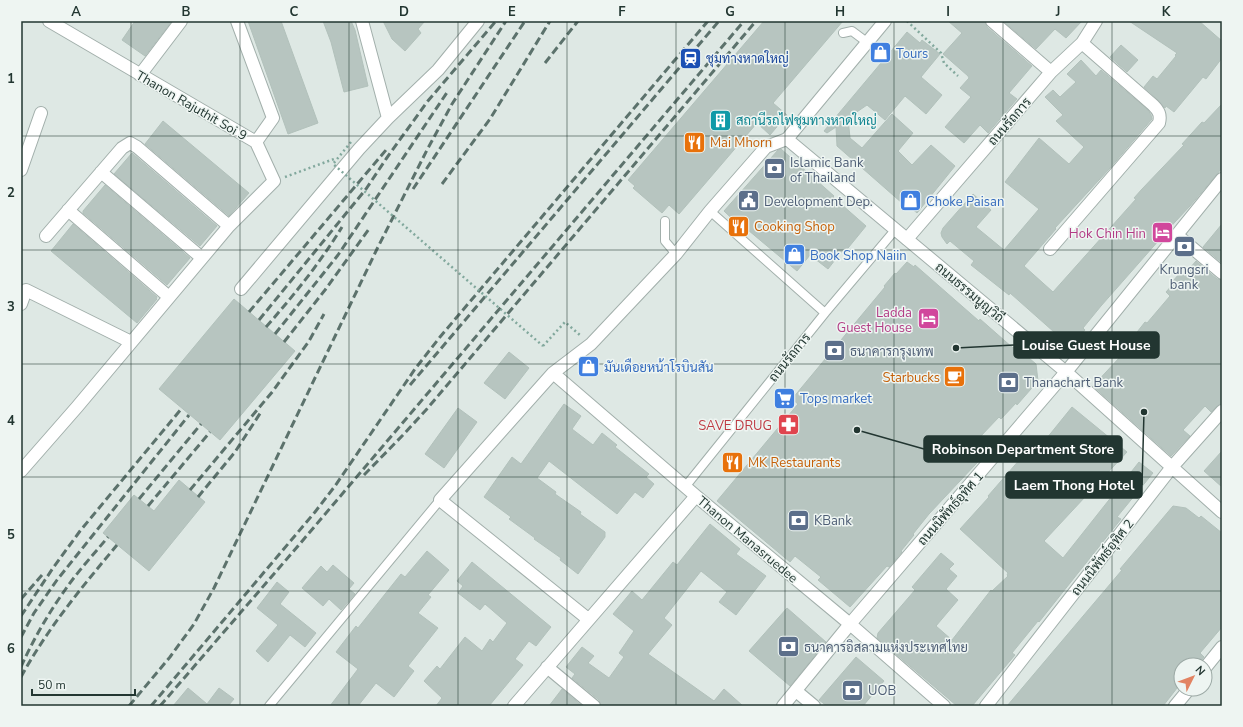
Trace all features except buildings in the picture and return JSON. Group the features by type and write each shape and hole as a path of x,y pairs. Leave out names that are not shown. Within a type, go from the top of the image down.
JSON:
{"street":[{"name":"Thanon Rajuthit Soi 9","path":"49,21 256,142 274,181"},
{"path":"140,75 181,21"},
{"path":"237,21 273,118 256,142"},
{"path":"362,21 388,118"},
{"path":"241,289 343,167 388,118 438,70 478,21"},
{"path":"588,619 440,500 552,373 591,344 676,254 710,211 766,147 787,139 885,21"},
{"path":"992,21 1051,72"},
{"name":"ถนนรัถการ","path":"907,239 1051,72 1082,42 1096,21"},
{"path":"1050,249 1159,123 1160,116 1158,110 1082,42"},
{"path":"21,170 41,113"},
{"name":"ถนนธรรมนูญวิถี","path":"787,139 1066,372 1222,512"},
{"path":"46,236 122,148 130,144 134,145 229,226"},
{"path":"101,172 202,258"},
{"name":"ถนนนิพัทธ์อุทิศ 1","path":"783,706 850,624 1066,372 1222,180"},
{"path":"21,471 229,226 274,181"},
{"path":"68,210 169,297"},
{"path":"1177,235 1222,273"},
{"path":"21,304 26,290 131,342"},
{"name":"Thanon Manasruedee","path":"552,373 696,496 850,624 944,706"},
{"name":"ถนนนิพัทธ์อุทิศ 2","path":"986,706 1172,467 1222,412"},
{"path":"514,706 696,496"},
{"path":"1213,658 1222,646"},
{"path":"547,667 594,706"},
{"path":"796,691 814,706"}],"lane":[{"path":"844,33 852,32 868,43"},
{"path":"710,211 825,313"},
{"path":"665,221 665,241 676,254"},
{"name":"ถนนรัถการ","path":"685,486 825,313 896,230"},
{"path":"269,706 440,500"}],"path":[{"path":"907,21 940,52 944,63 958,76"},
{"path":"351,142 333,164 543,346 565,322 591,344"},
{"path":"274,181 333,159 343,167"}],"railway":[{"path":"259,320 366,189 427,102 496,21"},
{"path":"129,706 170,657 194,624 214,588 377,249 427,150 452,104 506,21"},
{"path":"413,189 525,21"},
{"path":"442,184 490,119 550,21"},
{"path":"545,63 578,21"},
{"path":"151,706 315,512 335,486 415,369 440,337 708,21"},
{"path":"410,385 719,21"},
{"path":"160,706 298,546 744,21"},
{"path":"364,475 426,410 756,21"},
{"path":"275,334 338,255 448,91"},
{"path":"249,312 386,150"},
{"path":"266,327 287,303 325,253 342,227"},
{"path":"284,342 325,290 369,229"},
{"path":"190,490 273,391 309,341 324,314"},
{"path":"21,616 80,531 182,408"},
{"path":"198,497 235,452 261,412"},
{"path":"21,637 34,613 57,580 189,415"},
{"path":"139,499 201,424"},
{"path":"148,506 210,432"},
{"path":"21,667 36,637 59,599 75,576 108,537"},
{"path":"21,677 31,659 54,625 117,545"},
{"path":"21,599 42,575"}],"place":[{"name":"Tours","path":"881,53"},
{"name":"ชุมทางหาดใหญ่","path":"691,58"},
{"name":"สถานีรถไฟชุมทางหาดใหญ่","path":"721,120"},
{"name":"Mai Mhorn","path":"695,142"},
{"name":"Islamic Bank of Thailand","path":"774,169"},
{"name":"Development Dep.","path":"748,201"},
{"name":"Choke Paisan","path":"911,201"},
{"name":"Cooking Shop","path":"739,226"},
{"name":"Hok Chin Hin","path":"1162,233"},
{"name":"Krungsri bank","path":"1184,247"},
{"name":"Book Shop Naiin","path":"794,255"},
{"name":"Ladda Guest House","path":"928,319"},
{"name":"Louise Guest House","path":"956,348"},
{"name":"ธนาคารกรุงเทพ","path":"835,351"},
{"name":"มันเดือยหน้าโรบินสัน","path":"588,367"},
{"name":"Starbucks","path":"955,377"},
{"name":"Thanachart Bank","path":"1008,382"},
{"name":"Tops market","path":"784,398"},
{"name":"Laem Thong Hotel","path":"1144,412"},
{"name":"SAVE DRUG","path":"788,425"},
{"name":"Robinson Department Store","path":"857,430"},
{"name":"MK Restaurants","path":"732,462"},
{"name":"KBank","path":"799,520"},
{"name":"ธนาคารอิสลามแห่งประเทศไทย","path":"788,647"},
{"name":"UOB","path":"852,690"}]}
